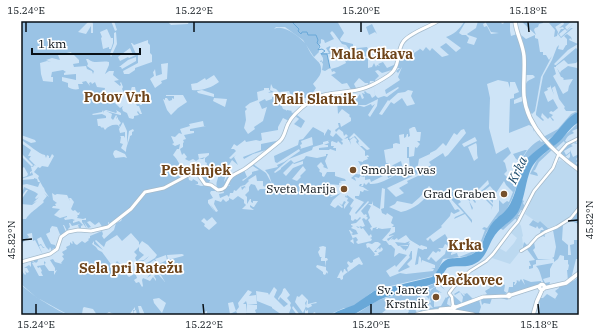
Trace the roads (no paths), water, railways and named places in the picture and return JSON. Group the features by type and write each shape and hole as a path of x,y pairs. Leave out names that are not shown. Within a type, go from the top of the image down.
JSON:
{"highway":[{"path":"417,315 430,312 473,315"},
{"path":"421,315 444,312"},
{"path":"461,313 466,315"}],"main road":[{"path":"21,262 27,259 51,254 58,248 62,236 68,232 78,230 91,231 110,226 131,209 144,192 162,188 195,172 205,184 211,185 218,190 223,189 227,186 233,175 244,169 282,139 288,123 295,114 313,99 324,94 350,92 369,87 391,74 397,64 403,42 408,37 438,21"},
{"path":"515,21 523,53 523,89 526,108 534,126 542,136 559,154 579,170"},
{"path":"413,315 430,310 454,307 483,297 509,296 534,288 557,286 566,283 579,273"},
{"path":"533,315 541,288"}],"street":[{"path":"454,307 452,297 449,293 470,271 494,253 510,230 518,222 534,191 554,167 559,154 567,144 579,138"},
{"path":"521,251 529,246 537,237 571,218 579,208"}],"waterway":[{"path":"293,21 301,34 302,32 307,32 308,35 316,35 318,40 317,43 320,46 318,50 322,49 325,51 321,54 327,54 330,68"}],"place":[{"name":"Smolenja vas","path":"353,170"},
{"name":"Sveta Marija","path":"344,189"},
{"name":"Grad Graben","path":"504,194"},
{"name":"Sv. Janez Krstnik","path":"436,297"}],"district":[{"name":"Mala Cikava","path":"372,54"},
{"name":"Potov Vrh","path":"117,97"},
{"name":"Mali Slatnik","path":"315,99"},
{"name":"Petelinjek","path":"196,170"},
{"name":"Krka","path":"465,245"},
{"name":"Sela pri Ratežu","path":"131,268"},
{"name":"Mačkovec","path":"469,280"}]}
